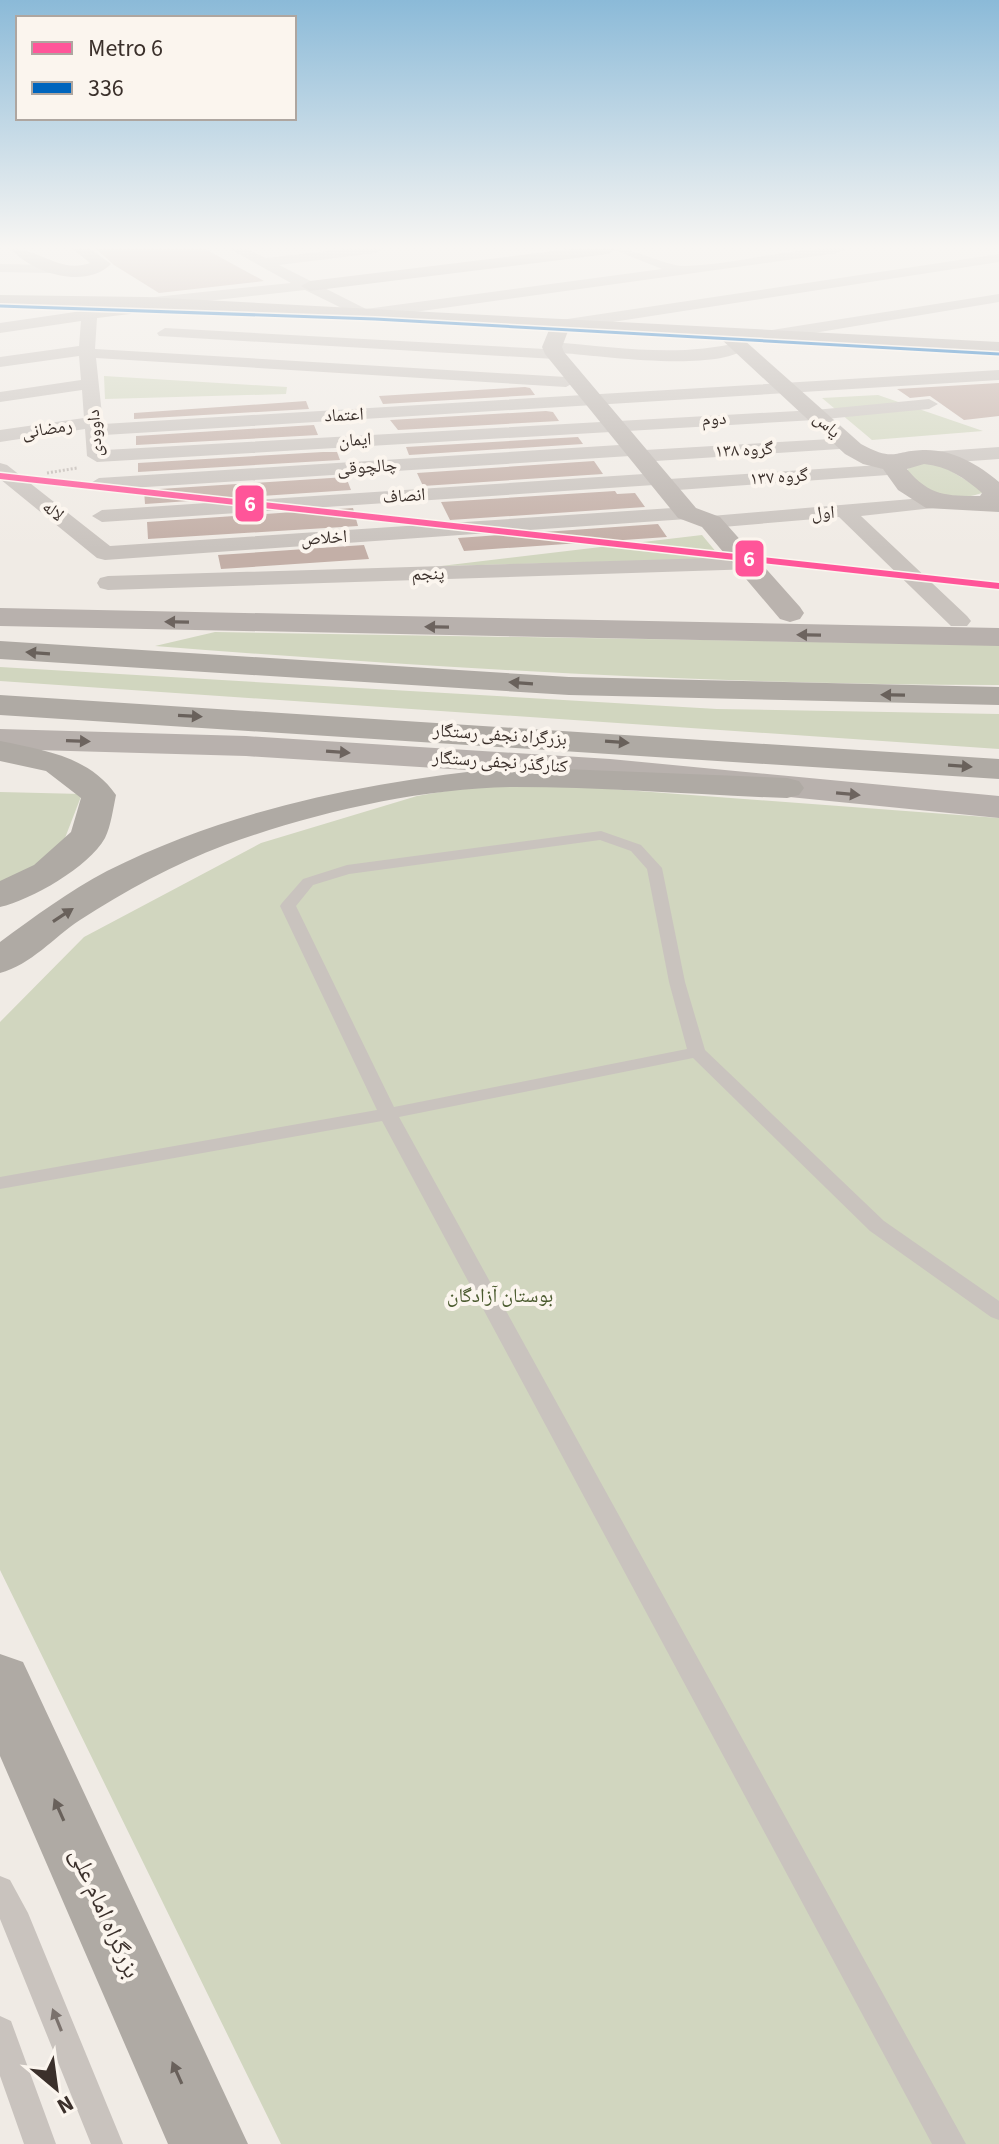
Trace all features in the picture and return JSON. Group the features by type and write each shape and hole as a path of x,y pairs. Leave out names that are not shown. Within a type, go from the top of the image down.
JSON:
{"highway":[{"path":"0,650 569,686 999,696"},
{"name":"بزرگراه نجفی رستگار","path":"0,705 999,769"},
{"path":"0,751 57,763 99,795 88,836 47,873 0,896"},
{"path":"0,961 63,914 119,880 211,838 319,805 422,786 513,777 787,788"},
{"name":"بزرگراه امام علی","path":"0,1682 208,2144"}],"main road":[{"path":"0,617 999,637"},
{"name":"کنارگذر نجفی رستگار","path":"0,739 262,747 610,769 999,807"}],"street":[{"name":"داوودی","path":"89,349 90,384 98,416 98,469 109,607"},
{"path":"562,349 586,391 687,513 711,522 790,613"},
{"name":"یاس","path":"742,349 848,444 871,459 895,467"},
{"path":"0,362 88,352 363,370 586,391 788,390 999,375"},
{"path":"311,385 330,368"},
{"path":"363,370 347,383 356,386 462,384"},
{"path":"808,370 833,387"},
{"path":"0,397 90,384"},
{"name":"اعتماد","path":"98,416 586,391"},
{"name":"دوم","path":"613,424 815,415 953,402"},
{"name":"رمضانی","path":"0,436 98,416"},
{"name":"ایمان","path":"98,469 613,424"},
{"name":"گروه ۱۳۸","path":"637,453 848,444"},
{"name":"چالچوقی","path":"98,469 637,453"},
{"path":"929,458 959,463 982,479 996,492 995,505 935,503 907,485 895,467 907,459 999,453"},
{"name":"گروه ۱۳۷","path":"662,482 895,467"},
{"name":"لاله","path":"6,474 105,553"},
{"name":"انصاف","path":"102,516 662,482"},
{"name":"اول","path":"711,522 935,503"},
{"path":"844,511 959,621"},
{"name":"اخلاص","path":"105,553 687,513"},
{"name":"پنجم","path":"108,583 747,564"}],"lane":[{"path":"950,2144 388,1114 288,906 308,882 347,870 601,835 636,848 654,868 677,982 697,1052 877,1226 999,1312"},
{"path":"0,1183 388,1114 697,1052"},
{"path":"0,1890 18,1923 107,2144"},
{"path":"0,2032 40,2144"}],"path":[{"path":"6,474 98,469"}],"green space":[{"path":"104,376 287,387 286,394 105,399"},
{"path":"878,395 983,431 872,440 822,398"},
{"path":"920,462 936,462 982,490 982,493 951,498 931,493 907,472 909,467"},
{"path":"702,535 722,559 441,566"},
{"path":"215,632 999,645 999,685 788,682 577,674 155,646"},
{"path":"0,667 717,709 999,714 999,749 0,681"},
{"name":"بوستان آزادگان","path":"505,781 999,818 999,2144 281,2144 0,1570 0,1022 84,937 261,843 417,796"},
{"path":"0,792 82,794 65,838 26,877 0,888"}],"building":[{"path":"999,383 999,416 964,420 930,396 910,398 897,389"},
{"path":"525,387 535,395 383,404 379,396"},
{"path":"306,401 309,409 134,419 134,413"},
{"path":"553,412 559,421 398,430 390,420"},
{"path":"314,425 318,435 136,445 136,436"},
{"path":"578,437 583,444 409,455 406,447"},
{"path":"337,452 340,460 138,472 138,463"},
{"path":"594,461 603,474 423,486 417,473"},
{"path":"346,477 351,490 145,504 144,490"},
{"path":"615,491 617,494 635,493 645,507 450,520 441,502"},
{"path":"353,508 358,526 148,539 147,522"},
{"path":"658,524 667,537 464,551 458,538"},
{"path":"364,545 369,559 221,569 218,555"}],"metro line":[{"name":"6","path":"0,476 999,586"}],"transit line":[{"name":"336","path":"911,349 999,354"}]}
